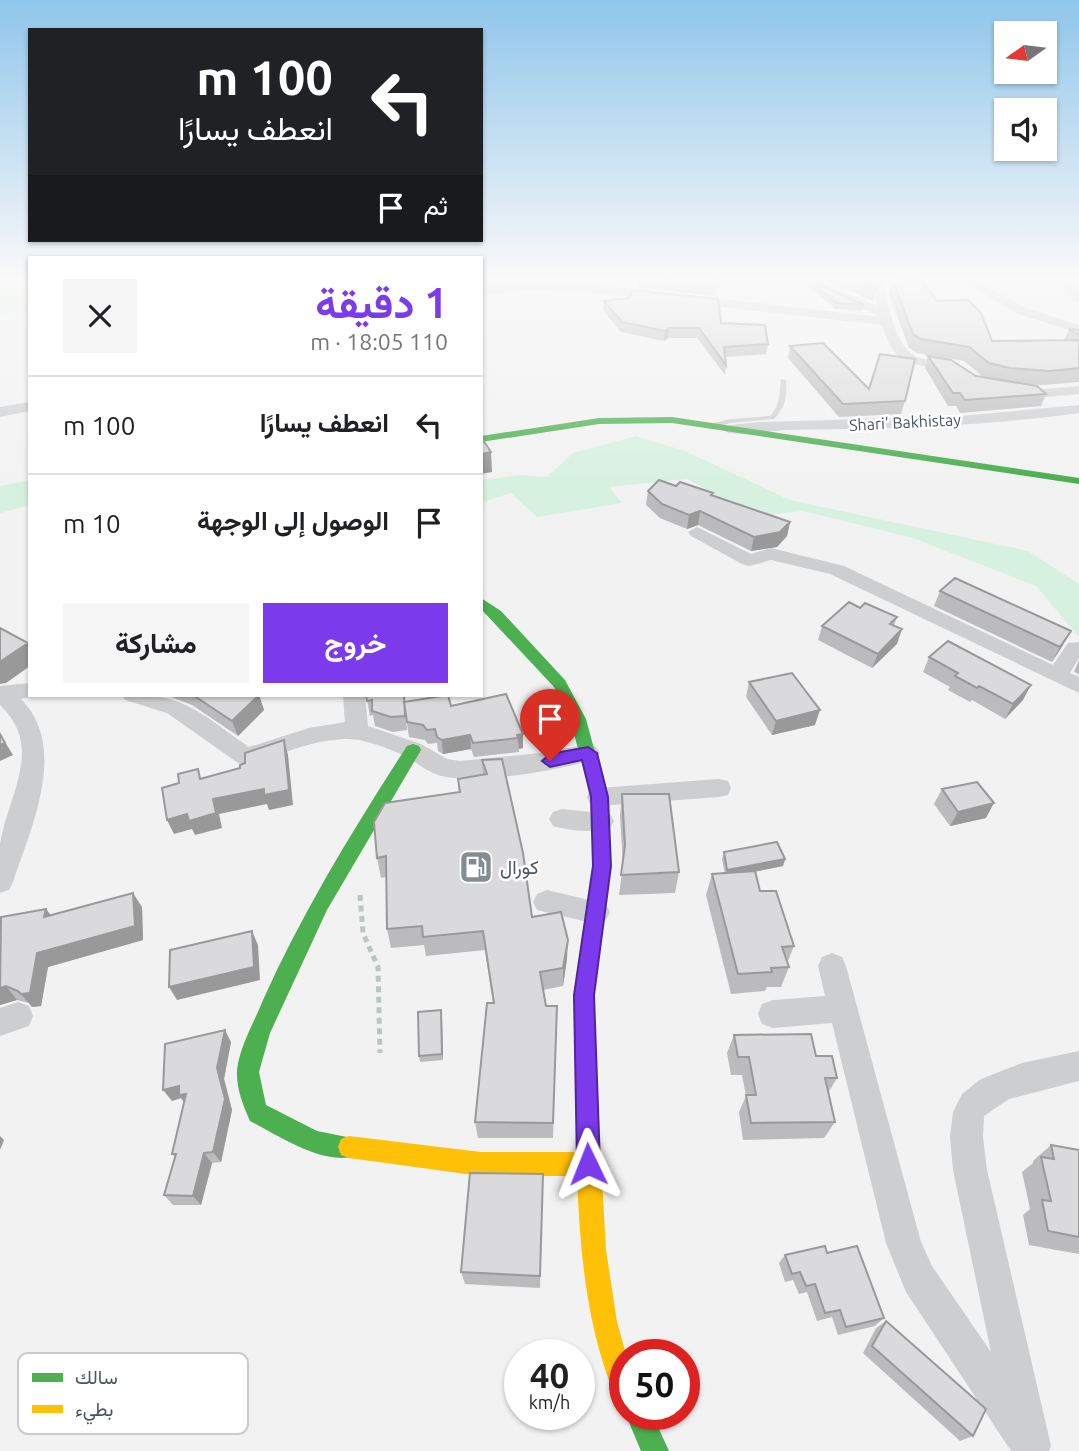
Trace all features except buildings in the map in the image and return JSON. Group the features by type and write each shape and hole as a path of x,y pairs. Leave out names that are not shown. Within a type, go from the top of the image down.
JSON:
{"main road":[{"path":"483,439 611,418 672,419 1079,481"},
{"path":"483,604 496,614 560,684 578,719 600,809 602,866 584,995 588,1164 599,1301 609,1341"},
{"path":"413,750 346,855 301,938 256,1044 249,1068 248,1091 258,1113 314,1142 401,1156 481,1164 588,1164"},
{"path":"645,1430 655,1451"}],"street":[{"path":"896,345 911,360 948,365 970,372"},
{"path":"1002,388 1036,394 1079,390"},
{"path":"0,412 28,406"},
{"name":"Shari' Bakhistay","path":"731,430 753,426 845,425 1035,415 1079,409"},
{"path":"697,531 749,560 771,554 837,570 1000,653 1079,686"},
{"path":"1058,675 1075,648"},
{"path":"1,695 28,691"},
{"path":"0,880 17,833 32,765 33,739 23,713 1,695"},
{"path":"139,697 175,708 246,757 309,736 346,730 378,737 413,750 442,767 460,770 550,761 588,753"},
{"path":"354,697 357,733"},
{"path":"562,818 719,788"},
{"path":"547,902 596,912"},
{"path":"832,966 904,1243 919,1279 1031,1448"},
{"path":"773,1014 843,1008"},
{"path":"1031,1448 970,1170 965,1129 973,1105 996,1089 1041,1073 1079,1066"}],"lane":[{"path":"712,427 731,421 772,418 781,410 783,380"}],"path":[{"path":"346,855 358,875 363,933 378,967 380,1054"}],"green space":[{"path":"636,436 685,451 790,500 1028,551 1079,584 1079,637 1036,586 913,538 803,511 769,515 732,504 687,479 609,487 622,503 537,517 511,493 483,500 483,480 521,475 547,477 573,453"},
{"path":"28,480 28,506 0,513 0,486"}],"traffic: fast":[{"path":"483,439 599,421 672,420 1079,481"},
{"path":"483,604 496,614 560,684 578,719 599,797 602,866 584,995 587,1108"},
{"path":"349,1147 315,1142 258,1113 248,1082 249,1063 288,969 320,905 413,750"},
{"path":"645,1430 655,1451"}],"traffic: slow":[{"path":"587,1108 593,1250 609,1341"},
{"path":"349,1147 481,1164 588,1164"}],"place":[{"name":"كورال","path":"476,867"}],"route":[{"path":"550,761 588,753 600,797 602,866 584,995 588,1164"}]}
